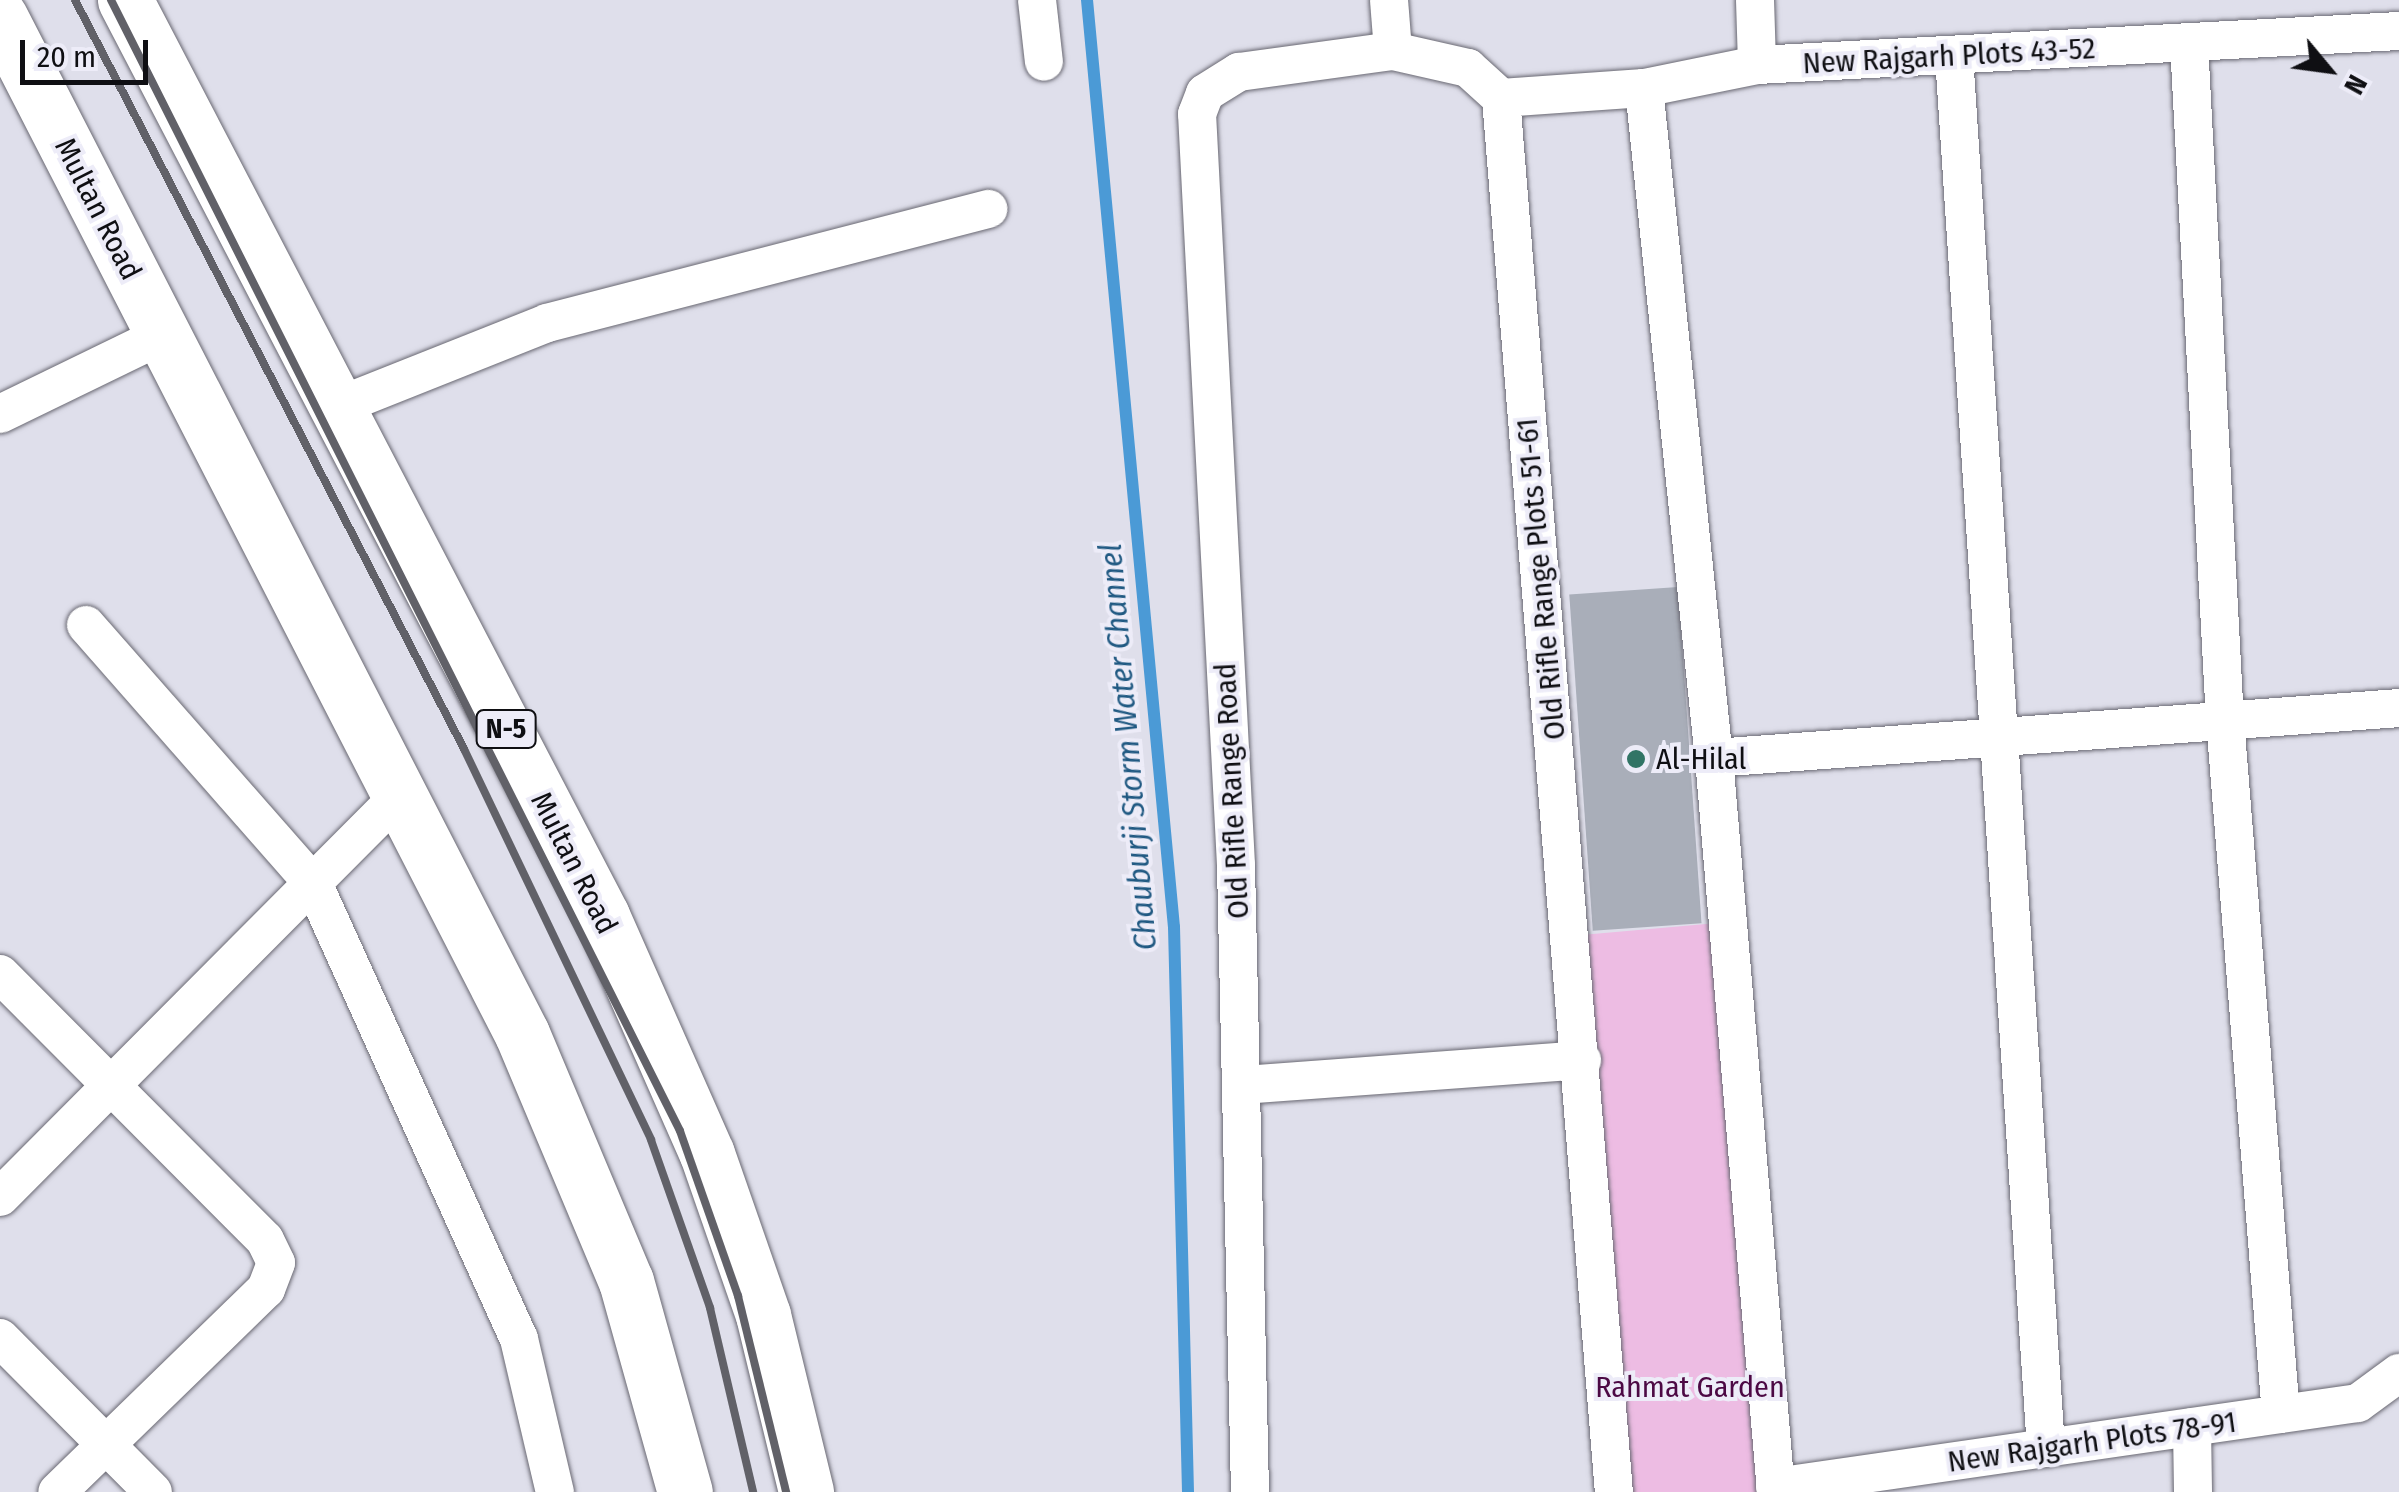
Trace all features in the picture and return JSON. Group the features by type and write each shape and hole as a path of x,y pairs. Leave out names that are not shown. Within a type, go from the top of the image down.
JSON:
{"main road":[{"name":"Multan Road","path":"125,0 602,916 707,1154 763,1315 806,1492"},
{"name":"Multan Road","path":"0,17 522,1034 601,1217 685,1492"}],"street":[{"path":"1036,0 1044,62"},
{"path":"1389,0 1392,51 1468,68 1501,98"},
{"path":"1754,0 1757,65"},
{"name":"New Rajgarh Plots 43-52","path":"1501,98 1644,88 1757,65 2399,32"},
{"path":"2189,43 2225,720 2281,1414"},
{"name":"Old Rifle Range Road","path":"1250,1492 1243,1085 1196,114 1205,92 1239,72 1392,51"},
{"path":"1954,56 2046,1448"},
{"path":"1644,88 1714,758 1776,1490"},
{"name":"Old Rifle Range Plots 51-61","path":"1501,98 1582,1060 1614,1492"},
{"path":"336,408 547,323 990,209"},
{"path":"0,414 164,335"},
{"path":"86,625 313,883 519,1339 555,1492"},
{"path":"1714,758 1998,741 2399,708"},
{"path":"0,1196 399,796"},
{"path":"0,974 265,1240 276,1264 266,1289 57,1492"},
{"path":"1243,1085 1582,1060"},
{"path":"0,1338 152,1492"},
{"name":"New Rajgarh Plots 78-91","path":"1776,1490 2358,1403 2399,1373"},
{"path":"2192,1427 2193,1492"}],"green space":[{"name":"Rahmat Garden","path":"1729,922 1779,1492 1630,1492 1582,935"}],"building":[{"name":"Al-Hilal","path":"1678,587 1702,923 1593,931 1569,595"}],"waterway":[{"name":"Chauburji Storm Water Channel","path":"1087,0 1174,927 1188,1492"}],"railway":[{"path":"75,0 464,749 651,1140 710,1308 753,1492"},
{"path":"111,0 680,1131 738,1296 786,1492"}],"place":[{"name":"Al-Hilal","path":"1636,759"}]}
